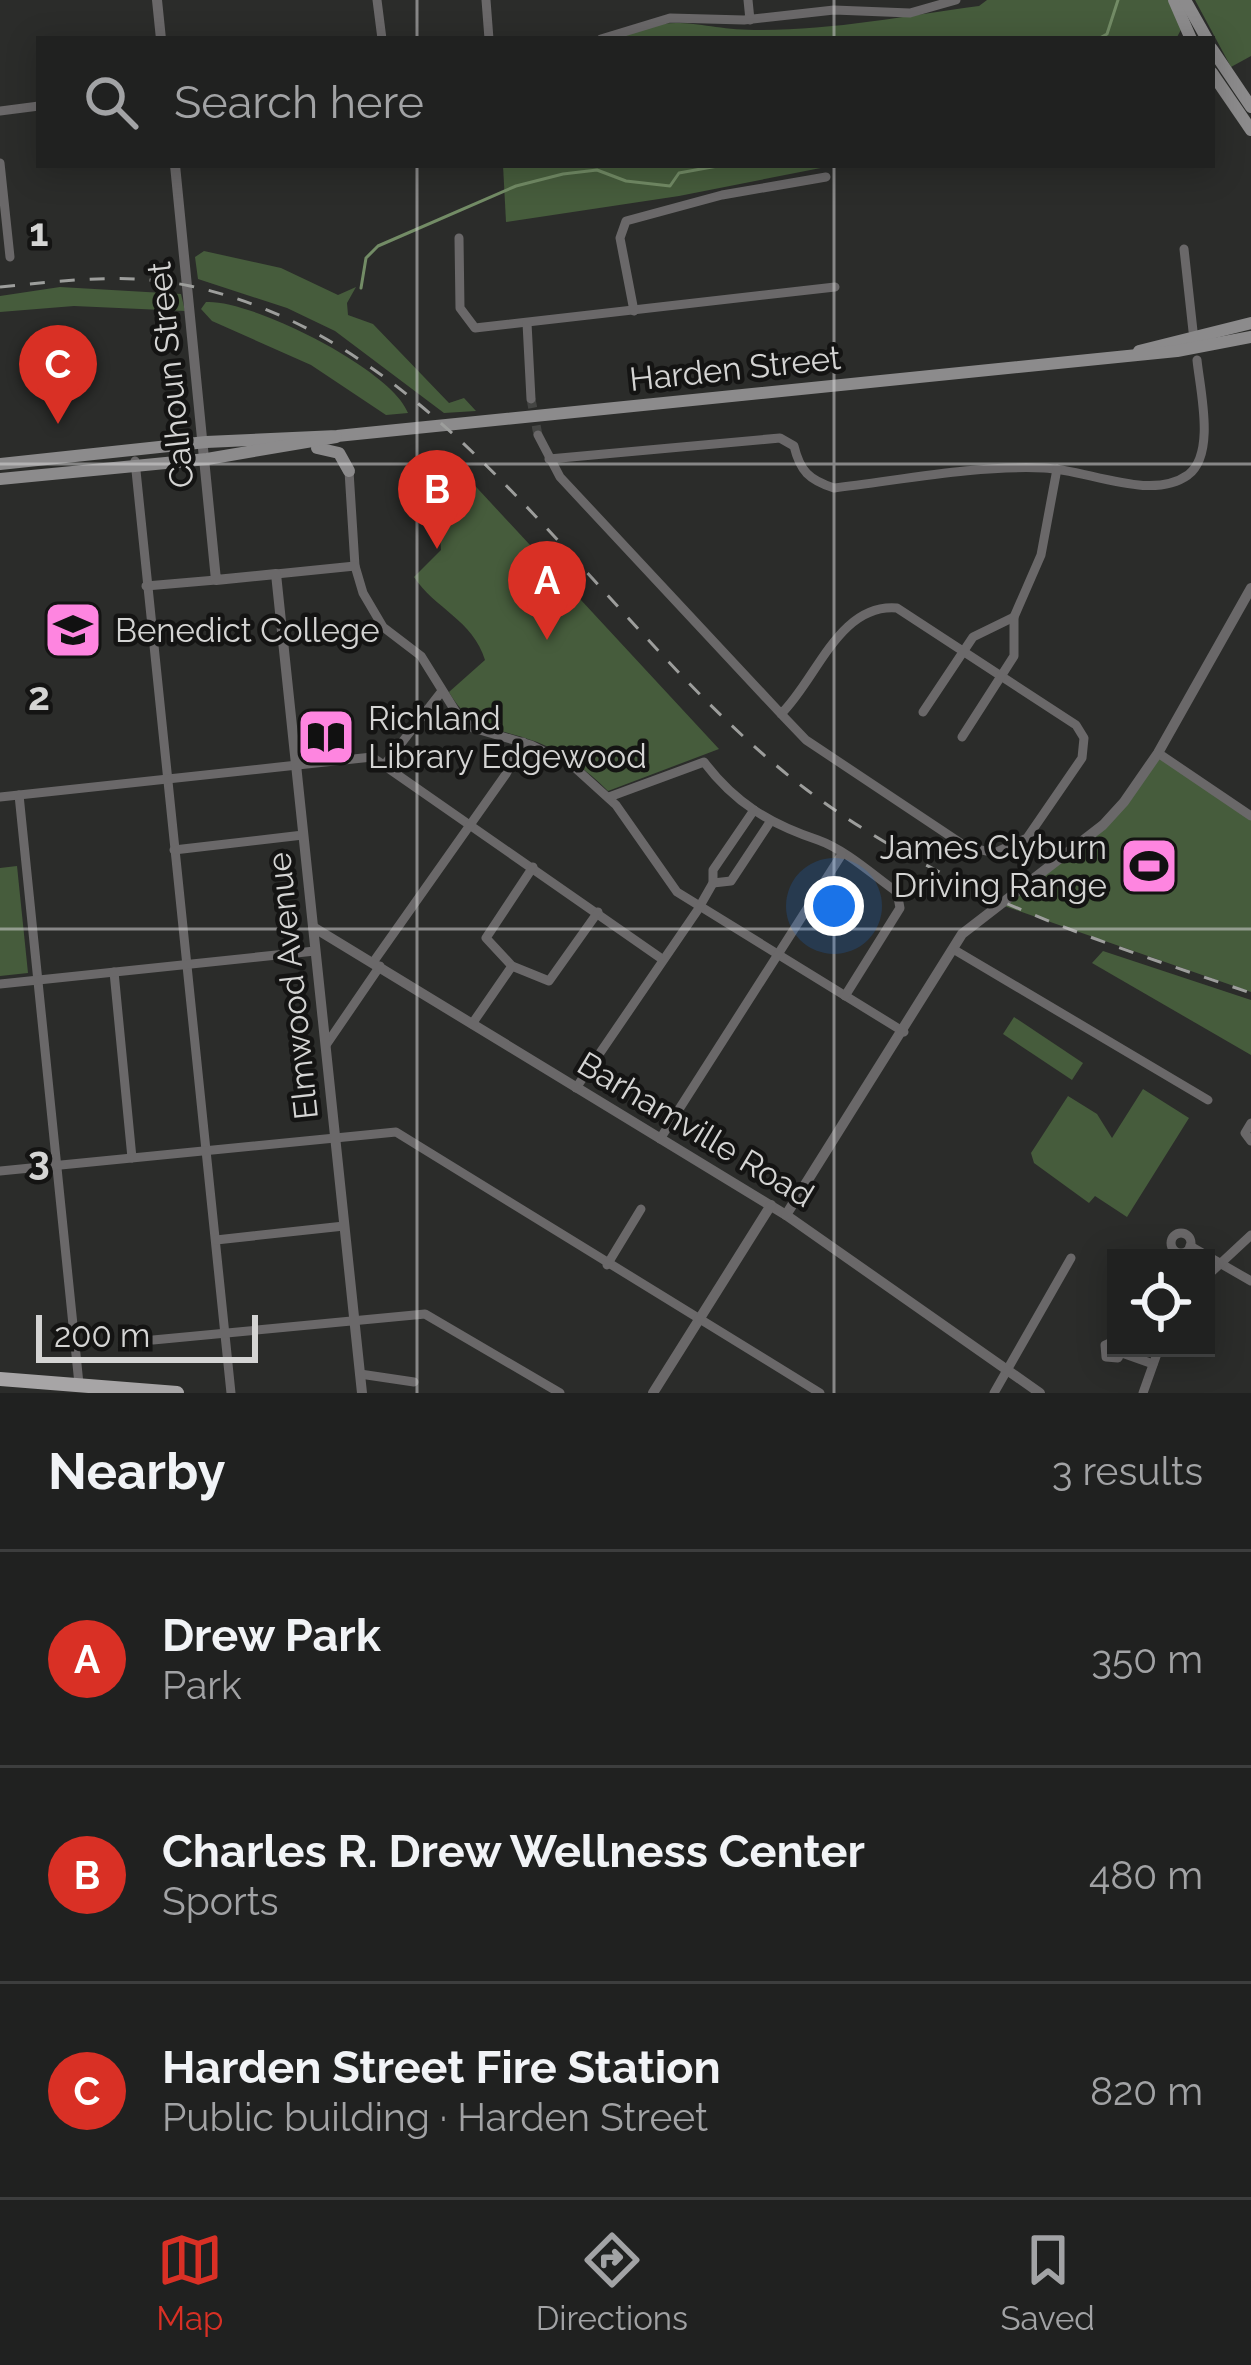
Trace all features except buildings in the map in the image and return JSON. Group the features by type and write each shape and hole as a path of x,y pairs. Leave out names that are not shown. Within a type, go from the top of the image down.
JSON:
{"main road":[{"path":"1174,0 1190,36"},
{"path":"1185,0 1205,36"},
{"path":"1215,53 1251,107"},
{"path":"1215,77 1251,130"},
{"name":"Harden Street","path":"0,464 206,442 337,436 1138,351 1178,351 1247,335"},
{"path":"349,471 354,446 368,433"},
{"name":"Harden Street","path":"0,478 207,459 337,436"},
{"path":"292,447 333,450 349,471"},
{"path":"0,1379 177,1393"}],"street":[{"path":"157,0 161,36"},
{"path":"377,0 382,36"},
{"path":"486,0 489,36"},
{"path":"748,0 750,20"},
{"path":"611,36 670,18 750,20 956,0"},
{"path":"0,111 36,106"},
{"path":"0,164 10,257"},
{"name":"Calhoun Street","path":"175,168 206,442 215,580"},
{"path":"634,311 620,238 626,221 701,200 826,177"},
{"path":"460,238 460,308 475,328 836,287"},
{"path":"1184,249 1193,329"},
{"path":"527,323 531,399"},
{"path":"549,459 780,438 794,446 799,468 809,478 834,488 1057,469 1153,485 1190,474 1203,439 1197,360"},
{"path":"538,435 549,459 781,714 806,740 965,846 994,853 1027,838 1082,758 1084,738 1076,724 914,614 881,607 865,611 836,639 812,680 781,714"},
{"path":"135,449 231,1393"},
{"path":"962,737 1014,656 1014,617 1041,555 1057,469"},
{"path":"349,471 356,566 372,612 421,656 450,707 473,728 524,742 573,766 609,797 677,892 904,1032"},
{"path":"146,586 356,566"},
{"name":"Elmwood Avenue","path":"276,574 362,1393"},
{"path":"786,1215 953,949 996,903 1102,825 1158,753 1251,588"},
{"path":"923,712 980,630 1014,617"},
{"path":"385,764 442,692"},
{"path":"325,1046 524,742"},
{"path":"1158,753 1251,817"},
{"path":"0,797 359,757 385,764 662,959"},
{"path":"609,797 704,762 725,790 770,822 842,854 902,899 845,996"},
{"path":"19,795 79,1384"},
{"path":"576,1088 699,909 713,884 713,870 754,810"},
{"path":"713,884 730,881 770,822"},
{"path":"174,850 303,835"},
{"path":"659,1139 842,854"},
{"path":"533,867 486,938 512,966 549,981 598,913"},
{"name":"Barhamville Road","path":"313,927 771,1205 1040,1393"},
{"path":"953,949 1208,1100"},
{"path":"0,984 315,951"},
{"path":"472,1024 512,966"},
{"path":"114,972 132,1158"},
{"path":"1251,1123 1244,1133 1251,1141"},
{"path":"0,1171 396,1132 820,1393"},
{"path":"653,1393 771,1205"},
{"path":"607,1264 641,1210"},
{"path":"216,1240 344,1226"},
{"path":"1215,1268 1251,1235"},
{"path":"1190,1246 1251,1281"},
{"path":"994,1393 1071,1258"},
{"path":"154,1340 425,1314 560,1393"},
{"path":"1136,1357 1153,1364"},
{"path":"1143,1393 1156,1357"},
{"path":"360,1373 414,1382"}],"green space":[{"path":"987,0 1173,0 1184,24 1178,36 624,36 670,23 754,30 810,28 979,6"},
{"path":"1195,0 1251,0 1251,56 1231,67"},
{"path":"503,168 821,168 679,196 506,222"},
{"path":"204,251 281,268 338,295 356,287 347,303 348,315 373,324 449,403 464,398 476,411 444,413 335,331 287,308 198,279 195,257"},
{"path":"60,287 181,294 185,311 74,306 0,312 0,296"},
{"path":"206,302 254,312 318,340 376,377 408,413 386,415 311,365 212,321 201,309"},
{"path":"466,476 719,749 608,791 557,751 466,714 449,692 485,660 463,624 414,577 441,550 438,497"},
{"name":"James Clyburn Driving Range","path":"1158,753 1251,816 1251,992 996,903 1105,823"},
{"path":"17,866 28,973 0,976 0,868"},
{"path":"1103,951 1251,1000 1251,1055 1092,963"},
{"path":"1014,1017 1083,1063 1072,1080 1003,1034"},
{"path":"1143,1089 1189,1118 1127,1217 1095,1196 1089,1203 1034,1163 1031,1153 1068,1096 1097,1114 1112,1138"}],"waterway":[{"path":"1103,36 1118,0"},
{"path":"361,288 366,258 378,246 516,186 597,170 626,181 670,186 679,173 706,168"}],"tunnel":[{"path":"531,399 538,435"}],"railway":[{"path":"0,287 142,279 190,286 285,318 370,367 448,429 521,500 732,726 858,826 965,885 1021,909 1251,993"}],"place":[{"name":"Harden Street Fire Station","path":"58,424"},
{"name":"Charles R. Drew Wellness Center","path":"437,549"},
{"name":"Benedict College","path":"73,630"},
{"name":"Drew Park","path":"547,640"},
{"name":"Richland Library Edgewood","path":"326,737"},
{"name":"James Clyburn Driving Range","path":"1149,866"}]}
